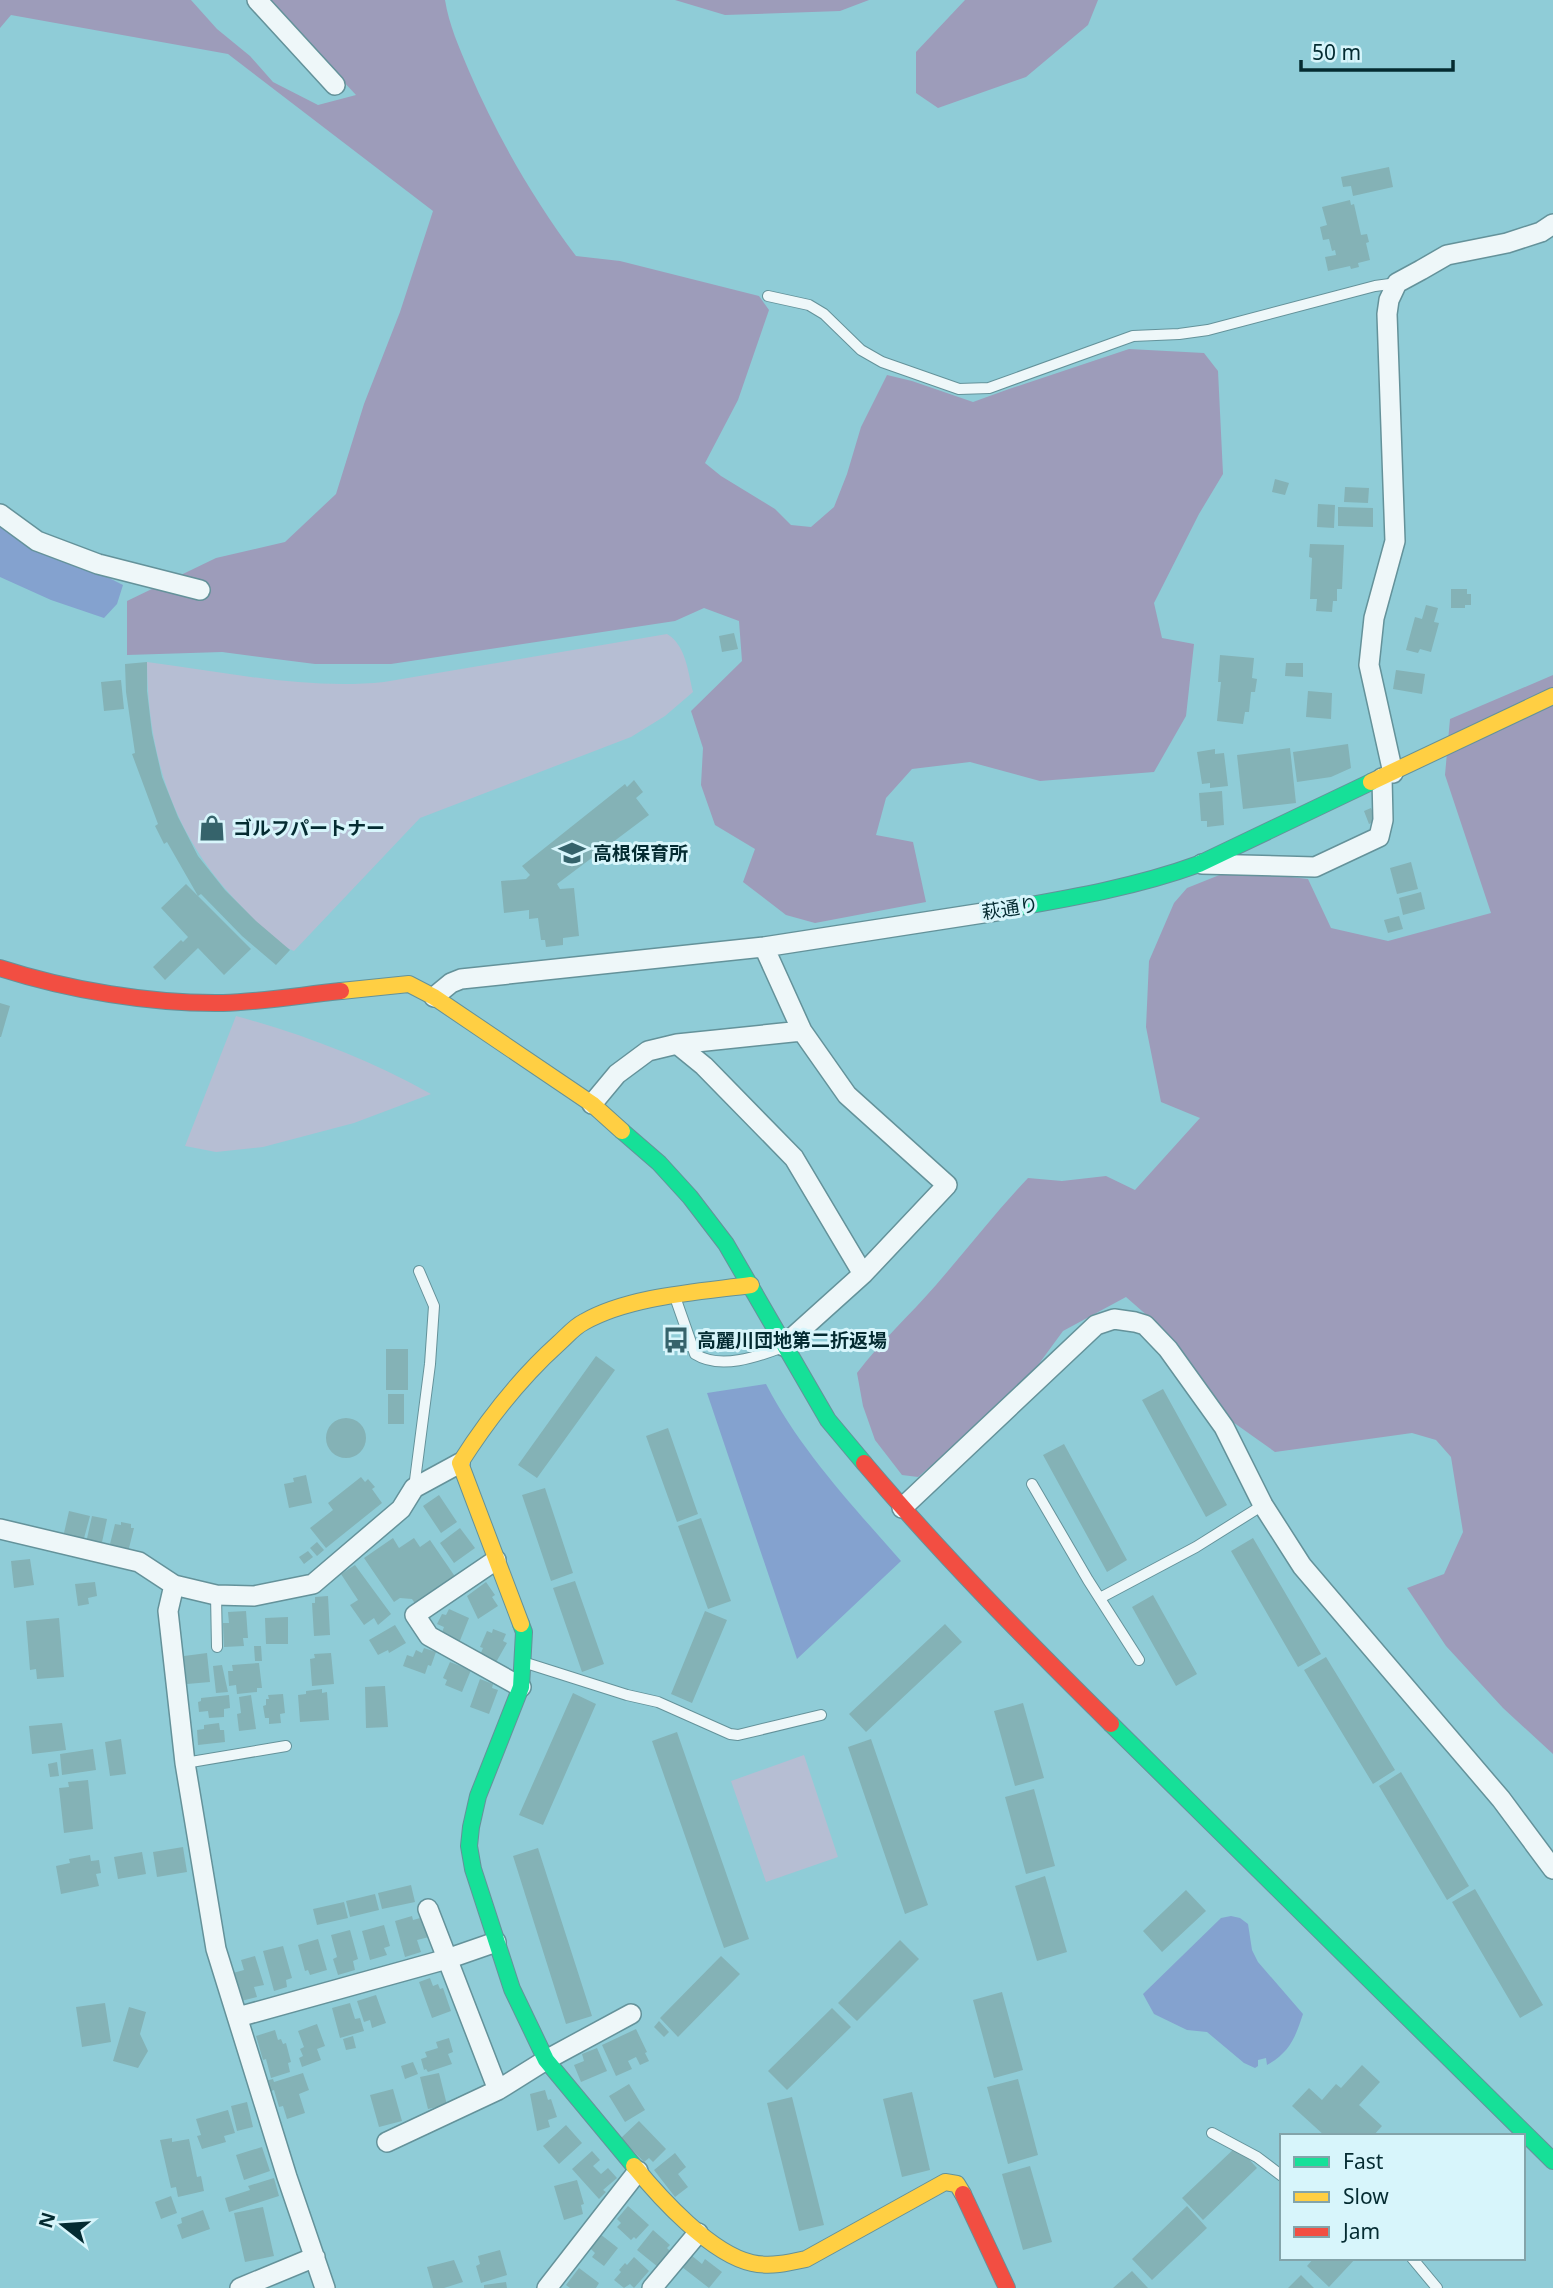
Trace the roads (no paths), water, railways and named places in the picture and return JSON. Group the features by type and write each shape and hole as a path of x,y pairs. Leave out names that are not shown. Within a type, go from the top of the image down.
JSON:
{"street":[{"path":"257,0 335,85"},
{"path":"1199,864 1315,867 1379,837 1387,775 1369,665 1374,618 1395,541 1387,314 1389,300 1397,284 1447,256 1507,243 1541,232 1553,224"},
{"path":"0,514 37,541 98,564 200,590"},
{"name":"萩通り","path":"434,997 461,979 764,947 1109,892 1156,880 1199,864 1553,696"},
{"path":"764,947 802,1031 848,1095 947,1185 863,1275 783,1346"},
{"path":"0,968 82,989 187,1003 226,1003 409,984 434,997 592,1104 659,1163 690,1197 726,1244 828,1420 902,1508 1028,1642 1553,2161"},
{"path":"592,1104 617,1074 648,1051 677,1044 802,1031"},
{"path":"677,1044 704,1066 794,1158 863,1275"},
{"path":"0,1529 139,1562 174,1585 216,1595 254,1596 313,1584 401,1509 414,1488 460,1463 482,1428 549,1350 585,1320 637,1304 751,1285"},
{"path":"902,1508 1096,1325 1114,1319 1145,1325 1168,1349 1224,1427 1264,1505 1302,1566 1501,1799 1553,1869"},
{"path":"460,1463 524,1632 521,1687 478,1796 469,1846 473,1870 512,1989 546,2060 638,2171 698,2233 721,2249 751,2263 782,2265 806,2259 945,2182 957,2184 964,2194 1007,2288"},
{"path":"496,1560 415,1615 429,1636 521,1687"},
{"path":"174,1585 168,1611 185,1763 216,1949 286,2177 325,2288"},
{"path":"428,1909 498,2090"},
{"path":"238,2017 447,1959 496,1942"},
{"path":"387,2142 498,2090 546,2060 631,2014"},
{"path":"547,2288 638,2171"},
{"path":"652,2288 698,2233"},
{"path":"240,2288 315,2257"}],"lane":[{"path":"768,296 808,305 824,314 861,350 882,362 959,390 989,388 1133,336 1208,330 1375,286 1397,284"},
{"path":"414,1488 435,1306 419,1271"},
{"path":"675,1296 695,1354 702,1359 710,1361 756,1358 783,1346"},
{"path":"1032,1484 1139,1660"},
{"path":"1100,1598 1196,1547 1264,1505"},
{"path":"216,1595 217,1647"},
{"path":"522,1662 626,1695 658,1702 730,1734 738,1735 821,1715"},
{"path":"185,1763 286,1746"},
{"path":"1212,2133 1257,2157 1280,2174"},
{"path":"1414,2260 1437,2288"}],"place":[{"name":"ゴルフパートナー","path":"212,828"},
{"name":"高根保育所","path":"572,853"},
{"name":"高麗川団地第二折返場","path":"676,1340"}]}
